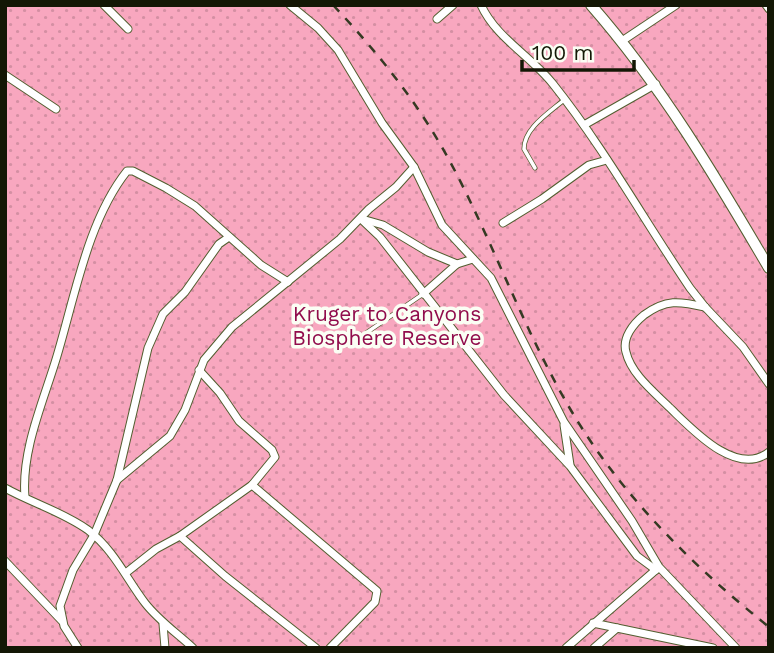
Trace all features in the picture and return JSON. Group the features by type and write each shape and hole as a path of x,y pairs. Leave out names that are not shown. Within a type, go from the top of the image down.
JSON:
{"street":[{"path":"104,5 128,29"},
{"path":"290,5 334,45 382,124 414,167 442,225 491,278 564,422 632,521 657,569"},
{"path":"437,19 453,5"},
{"path":"481,5 502,34 551,81 565,99 705,307 735,338 769,384"},
{"path":"592,5 656,84 769,268"},
{"path":"622,41 676,5"},
{"path":"766,5 769,9"},
{"path":"5,75 56,109"},
{"path":"584,125 656,84"},
{"path":"503,223 542,199 589,164 607,160"},
{"path":"117,480 170,436 185,410 199,370 211,350 237,323 362,219 369,209 414,167"},
{"path":"25,497 24,485 33,432 86,258 105,206 126,172 133,171 195,206 261,265 288,282"},
{"path":"362,219 383,225 428,252 457,264"},
{"path":"362,219 380,237 504,395 570,466 637,556 657,569 736,648"},
{"path":"62,621 60,607 71,575 94,535 117,480 139,380 159,320 185,292 219,244 229,237"},
{"path":"423,294 457,264 472,260"},
{"path":"705,307 668,302 646,314 632,326 625,342 629,360 638,375 705,441 721,451 744,459 754,460 769,452"},
{"path":"127,572 143,557 180,536 252,485 272,461 274,453 242,425 220,393 199,370"},
{"path":"564,422 570,466"},
{"path":"252,485 377,591 375,602 330,648"},
{"path":"5,488 94,535 127,572 146,604 163,624 193,648"},
{"path":"180,536 225,576 316,648"},
{"path":"5,561 62,621 78,648"},
{"path":"566,648 657,569"},
{"path":"593,623 713,648"},
{"path":"163,624 165,648"},
{"path":"594,648 617,628"}],"lane":[{"path":"535,168 523,148 525,137 565,99"},
{"path":"366,333 423,294"}],"green space":[{"name":"Kruger to Canyons Biosphere Reserve","path":"5,5 769,5 769,648 5,648"}],"railway":[{"path":"333,5 400,84 443,148 550,372 585,433 656,523 711,577 769,627"}]}
